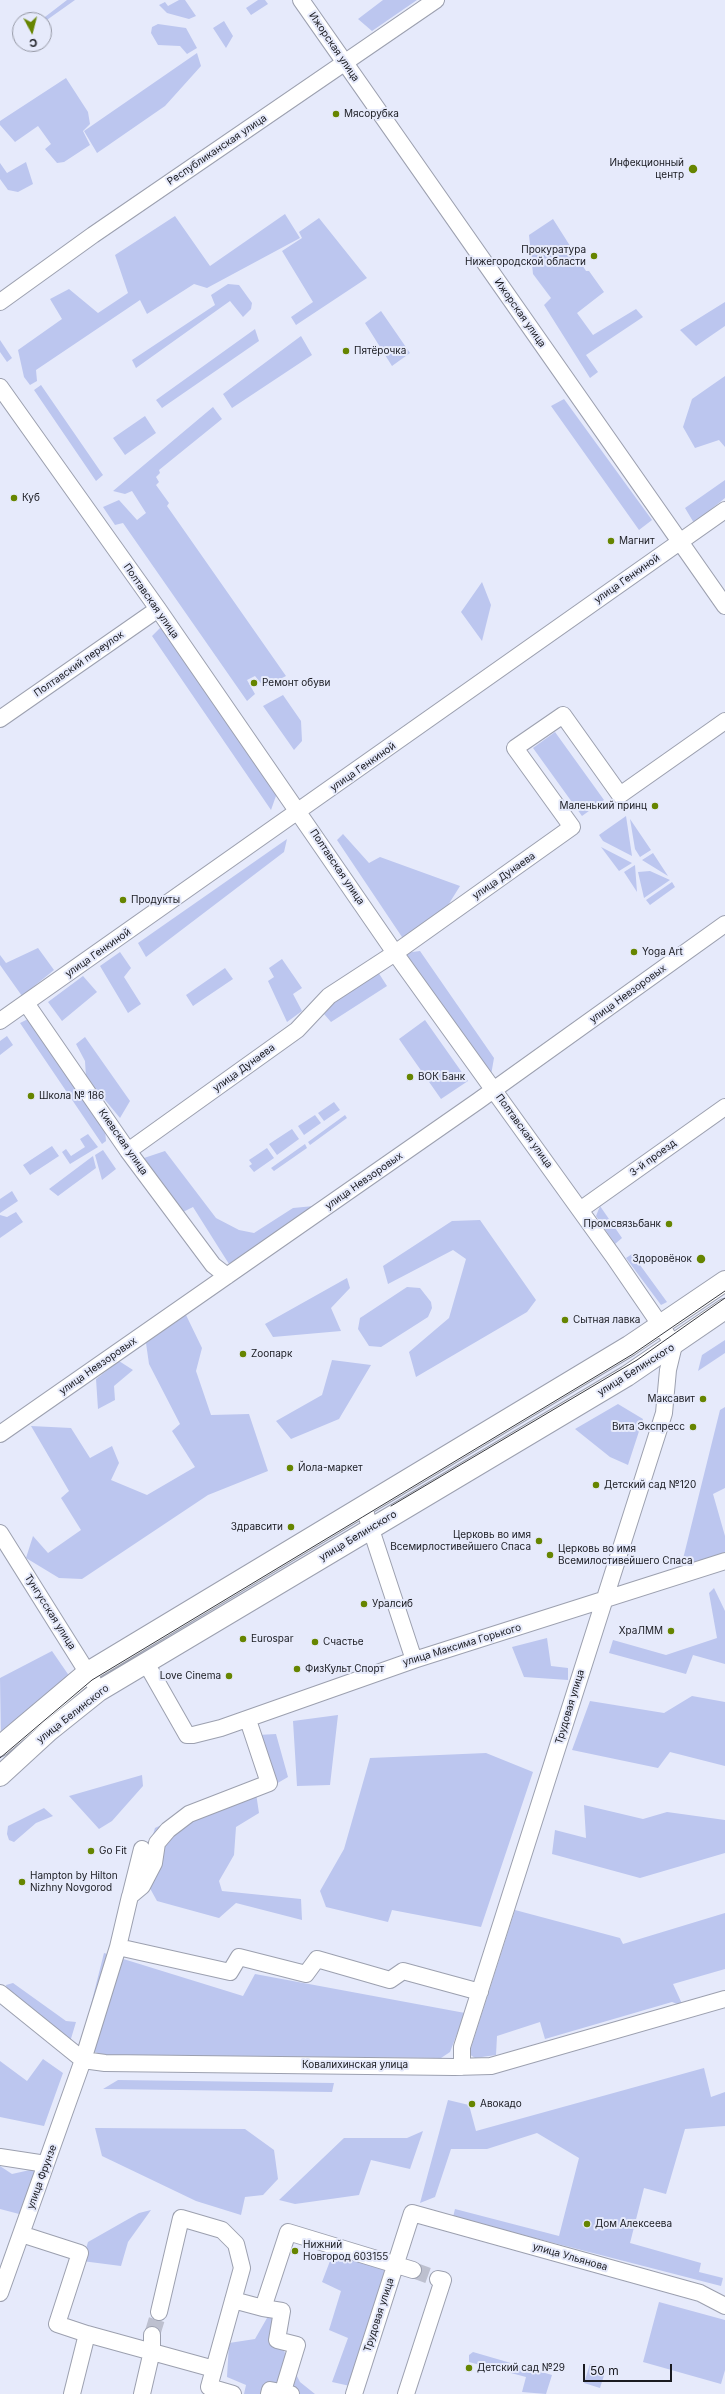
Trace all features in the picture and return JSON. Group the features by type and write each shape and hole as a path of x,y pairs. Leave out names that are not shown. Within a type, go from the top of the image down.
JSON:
{"main road":[{"path":"0,1746 88,1672 661,1325 725,1281"},
{"name":"улица Белинского","path":"0,1776 49,1731 99,1691 540,1428 674,1345 725,1309"}],"street":[{"name":"Ижорская улица","path":"301,0 681,541 725,606"},
{"name":"Республиканская улица","path":"0,302 100,230 436,0"},
{"name":"Полтавская улица","path":"0,387 158,610 231,718 299,812 396,953 580,1210 674,1345"},
{"name":"улица Генкиной","path":"0,1021 299,812 725,510"},
{"name":"Полтавский переулок","path":"0,719 158,610"},
{"name":"улица Дунаева","path":"128,1150 296,1030 329,996 396,953 572,827 515,748 563,715 620,794 725,721"},
{"name":"улица Невзоровых","path":"0,1434 494,1089 725,924"},
{"name":"Киевская улица","path":"26,1003 128,1150 213,1265 227,1276"},
{"name":"3-й проезд","path":"580,1210 725,1107"},
{"name":"Трудовая улица","path":"462,2067 462,2047 594,1630 606,1600 664,1413 668,1370 674,1345"},
{"path":"363,1505 414,1660"},
{"name":"Тунгусская улица","path":"0,1533 99,1691"},
{"name":"улица Максима Горького","path":"146,1663 187,1735 221,1728 248,1720 414,1660 725,1561"},
{"path":"130,1896 142,1886 154,1863 157,1843 168,1830 189,1814 270,1783 248,1720"},
{"name":"улица Фрунзе","path":"0,2293 3,2274 21,2234 83,2060 118,1946 142,1849"},
{"path":"118,1946 230,1972 239,1957 306,1974 316,1959 390,1980 402,1971 480,1992"},
{"name":"Ковалихинская улица","path":"0,1994 83,2060 105,2064 462,2067 491,2066 725,1999"},
{"path":"0,2157 46,2164"},
{"name":"Трудовая улица","path":"354,2394 412,2212"},
{"name":"улица Ульянова","path":"412,2212 700,2294 725,2306"},
{"path":"159,2312 181,2218 222,2230 236,2244 242,2268 209,2387 233,2394"},
{"path":"263,2308 288,2232 413,2270"},
{"path":"21,2234 80,2253 57,2324 87,2334 152,2343 214,2369"},
{"path":"406,2394 443,2280 438,2279"},
{"path":"233,2300 263,2308 282,2311 277,2340 297,2345 281,2393"},
{"path":"72,2394 87,2334"},
{"path":"142,2394 152,2343"}],"shaded area":[{"path":"67,0 75,0 52,16 51,12"},
{"path":"179,0 185,0 196,16 189,19 167,13 159,5 165,2 168,6"},
{"path":"258,0 265,0 268,4 251,15 246,8"},
{"path":"383,0 417,0 372,31 358,19"},
{"path":"224,21 233,36 226,48 213,28"},
{"path":"158,24 186,28 197,48 187,54 180,46 158,45 151,33 152,27"},
{"path":"197,53 201,66 165,106 97,153 84,131"},
{"path":"66,78 88,112 90,124 83,131 90,145 64,162 57,163 45,149 51,144 38,126 15,142 0,125 0,121"},
{"path":"26,162 33,184 18,192 8,190 0,179 0,163 7,173"},
{"path":"285,214 300,238 207,288 194,284 147,314 140,300 36,370 37,381 30,385 24,377 18,350 62,319 50,299 69,289 98,313 128,293 115,255 175,216 210,266"},
{"path":"319,218 367,278 296,325 291,317 313,302 282,251 302,238 299,232"},
{"path":"553,219 586,271 589,271 604,292 577,313 593,335 636,309 643,317 586,355 598,372 590,378 544,305 551,298 533,274 529,235"},
{"path":"228,284 239,285 252,303 251,309 243,317 230,301 136,368 132,360 215,305 211,295"},
{"path":"725,302 725,326 696,346 680,330"},
{"path":"381,311 410,353 392,366 365,323"},
{"path":"255,329 259,341 162,408 156,400"},
{"path":"301,336 312,355 232,408 223,394"},
{"path":"0,340 12,358 7,362 0,352"},
{"path":"725,376 725,447 719,440 695,448 683,427 692,399"},
{"path":"41,385 103,475 96,481 34,390"},
{"path":"564,399 652,520 639,530 551,406"},
{"path":"213,407 222,419 159,470 160,473 156,477 159,482 156,485 169,503 167,506 286,676 264,687 255,676 247,680 255,694 247,701 123,523 115,525 103,507 119,500 137,520 146,513 132,491 125,494 113,491"},
{"path":"145,416 156,433 125,455 113,438"},
{"path":"725,480 725,498 694,523 685,508"},
{"path":"482,582 491,605 482,641 461,612"},
{"path":"161,627 277,793 271,810 152,636"},
{"path":"283,695 301,721 302,741 294,750 263,706"},
{"path":"555,732 604,800 582,816 533,748"},
{"path":"626,816 632,856 603,841 599,835"},
{"path":"630,819 651,850 640,857 635,849"},
{"path":"343,834 369,863 380,857 460,886 445,910 404,940 337,840"},
{"path":"287,839 284,852 146,957 138,943"},
{"path":"601,847 632,863 619,871"},
{"path":"653,853 668,876 642,860"},
{"path":"635,865 637,892 624,872"},
{"path":"650,871 670,880 644,898 638,872"},
{"path":"672,882 675,887 650,905 646,900"},
{"path":"38,948 54,970 22,996 0,965 0,955 6,963"},
{"path":"420,951 494,1058 491,1075 405,953"},
{"path":"120,952 131,968 124,977 141,1004 128,1013 100,966"},
{"path":"282,959 302,988 293,994 302,1011 287,1022 268,981 274,977 269,968"},
{"path":"225,968 233,979 193,1006 186,995"},
{"path":"378,972 387,986 331,1022 324,1014 342,994"},
{"path":"83,976 97,992 62,1021 48,1002"},
{"path":"30,1018 105,1129 106,1141 102,1144 20,1023"},
{"path":"425,1020 468,1081 441,1099 399,1039"},
{"path":"7,1036 13,1045 0,1055 0,1041"},
{"path":"85,1037 130,1101 120,1118 86,1077 85,1061 76,1044"},
{"path":"334,1102 340,1110 324,1121 318,1113"},
{"path":"315,1115 321,1123 304,1135 298,1126"},
{"path":"345,1115 347,1118 310,1145 308,1142"},
{"path":"292,1129 299,1139 277,1155 269,1144"},
{"path":"88,1134 98,1147 70,1164 62,1152 66,1149 71,1156 85,1147 80,1139"},
{"path":"305,1144 307,1148 274,1171 271,1168"},
{"path":"52,1146 59,1156 30,1175 23,1165"},
{"path":"267,1148 274,1158 254,1172 249,1166 252,1164 249,1160"},
{"path":"103,1150 116,1169 102,1180 95,1155"},
{"path":"165,1151 216,1218 239,1230 254,1233 293,1208 314,1206 229,1264 193,1207 183,1212 144,1158"},
{"path":"93,1156 96,1168 58,1196 49,1189"},
{"path":"12,1191 18,1201 0,1213 0,1199"},
{"path":"600,1206 622,1238 615,1244 596,1216"},
{"path":"16,1212 23,1222 0,1238 0,1215 7,1217"},
{"path":"480,1220 536,1300 527,1312 416,1377 409,1352 449,1318 466,1259 453,1250 388,1284 383,1266 452,1221"},
{"path":"632,1254 667,1302 661,1305 626,1258"},
{"path":"347,1278 350,1288 331,1308 341,1331 273,1337 265,1324"},
{"path":"407,1287 420,1288 431,1302 432,1308 428,1317 381,1347 369,1346 358,1329 360,1318"},
{"path":"186,1315 202,1348 196,1371 211,1415 249,1414 268,1471 208,1495 82,1579 59,1578 26,1558 33,1536 48,1553 81,1530 61,1498 69,1491 31,1426 71,1428 90,1458 112,1446 119,1463 111,1480 147,1495 195,1467 172,1431 180,1424 149,1364 146,1343"},
{"path":"725,1340 725,1353 698,1371 702,1355"},
{"path":"332,1360 371,1365 339,1419 291,1439 276,1421 322,1395"},
{"path":"119,1361 133,1370 114,1386 115,1400 98,1409 96,1379"},
{"path":"618,1404 643,1419 628,1465 610,1457 575,1429"},
{"path":"725,1407 725,1488 713,1494 725,1536 725,1555 680,1571 720,1410"},
{"path":"714,1588 725,1611 725,1664 693,1655 686,1674 609,1653 613,1640 666,1655 717,1638 709,1593"},
{"path":"547,1638 551,1666 568,1668 568,1680 524,1677 512,1647"},
{"path":"52,1651 72,1680 1,1738 0,1678"},
{"path":"692,1696 725,1702 725,1766 670,1752 658,1768 572,1750 590,1701 664,1713"},
{"path":"338,1715 330,1785 297,1786 293,1721"},
{"path":"276,1734 288,1777 276,1784 258,1735"},
{"path":"486,1753 533,1772 481,1927 392,1910 388,1922 326,1907 320,1891 344,1849 370,1758"},
{"path":"142,1775 143,1786 112,1821 99,1829 69,1796"},
{"path":"254,1780 259,1813 236,1827 234,1855 219,1881 222,1891 301,1899 302,1920 236,1903 219,1918 157,1901 141,1872 155,1828"},
{"path":"584,1805 643,1819 667,1812 725,1820 725,1853 640,1878 552,1854 555,1830 586,1838"},
{"path":"44,1808 53,1816 36,1823 14,1842 9,1840 7,1834 8,1826"},
{"path":"515,1910 620,1938 623,1944 725,1913 725,1969 673,1984 683,2006 672,2002 545,2039 540,2022 497,2036 496,2055 475,2058 469,2054"},
{"path":"104,1953 243,1996 255,1974 465,2013 450,2052 441,2058 101,2055 81,2044"},
{"path":"13,1983 66,2021 76,2022 70,2042 8,1994 6,1985"},
{"path":"43,2059 63,2073 44,2126 0,2117 0,2061 27,2081"},
{"path":"704,2068 711,2097 725,2092 725,2126 685,2129 666,2194 644,2188 630,2243 701,2263 699,2272 723,2278 721,2286 453,2217 455,2209 559,2236 579,2158 537,2133 487,2149 451,2149 435,2197 420,2203 448,2100 469,2105 476,2131"},
{"path":"118,2080 334,2083 332,2092 103,2089"},
{"path":"95,2128 245,2129 274,2150 278,2179 263,2195 245,2197 241,2215 196,2201 102,2156"},
{"path":"423,2131 410,2169 371,2160 359,2195 295,2204 279,2200 344,2138 407,2138"},
{"path":"0,2166 12,2174 39,2168 23,2215 0,2209"},
{"path":"151,2210 128,2242 121,2266 82,2261 88,2242 139,2213"},
{"path":"338,2240 389,2270 350,2386 332,2382 348,2338 329,2330 341,2291 322,2282"},
{"path":"659,2302 725,2320 725,2370 721,2384 643,2362"},
{"path":"275,2317 284,2351 300,2382 315,2394 244,2394 246,2385 227,2377 229,2343 255,2339 267,2318"},
{"path":"473,2352 552,2375 546,2394 522,2392 526,2377 469,2362 469,2355"},
{"path":"590,2364 606,2369 600,2388 584,2383"}],"tunnel":[{"path":"413,2270 438,2279"},
{"path":"152,2335 159,2312"}],"tram line":[{"path":"0,1758 92,1680 633,1354 725,1291"},
{"path":"391,1506 637,1360 725,1298"}],"place":[{"name":"Мясорубка","path":"336,114"},
{"name":"Инфекционный центр","path":"693,169"},
{"name":"Прокуратура Нижегородской области","path":"594,256"},
{"name":"Пятёрочка","path":"346,351"},
{"name":"Куб","path":"14,498"},
{"name":"Магнит","path":"611,541"},
{"name":"Ремонт обуви","path":"254,683"},
{"name":"Маленький принц","path":"655,806"},
{"name":"Продукты","path":"123,900"},
{"name":"Yoga Art","path":"634,952"},
{"name":"ВОК Банк","path":"410,1077"},
{"name":"Школа № 186","path":"31,1096"},
{"name":"Промсвязьбанк","path":"669,1224"},
{"name":"Здоровёнок","path":"701,1259"},
{"name":"Сытная лавка","path":"565,1320"},
{"name":"Zooпарк","path":"243,1354"},
{"name":"Максавит","path":"703,1399"},
{"name":"Вита Экспресс","path":"693,1427"},
{"name":"Йола-маркет","path":"290,1468"},
{"name":"Детский сад №120","path":"596,1485"},
{"name":"Здравсити","path":"291,1527"},
{"name":"Церковь во имя Всемирлостивейшего Спаса","path":"539,1541"},
{"name":"Церковь во имя Всемилостивейшего Спаса","path":"550,1555"},
{"name":"Уралсиб","path":"364,1604"},
{"name":"ХраЛММ","path":"671,1631"},
{"name":"Eurospar","path":"243,1639"},
{"name":"Счастье","path":"315,1642"},
{"name":"ФизКульт Спорт","path":"297,1669"},
{"name":"Love Cinema","path":"229,1676"},
{"name":"Go Fit","path":"91,1851"},
{"name":"Hampton by Hilton Nizhny Novgorod","path":"22,1882"},
{"name":"Авокадо","path":"472,2104"},
{"name":"Дом Алексеева","path":"587,2224"},
{"name":"Нижний Новгород 603155","path":"295,2251"},
{"name":"Детский сад №29","path":"469,2368"}]}
